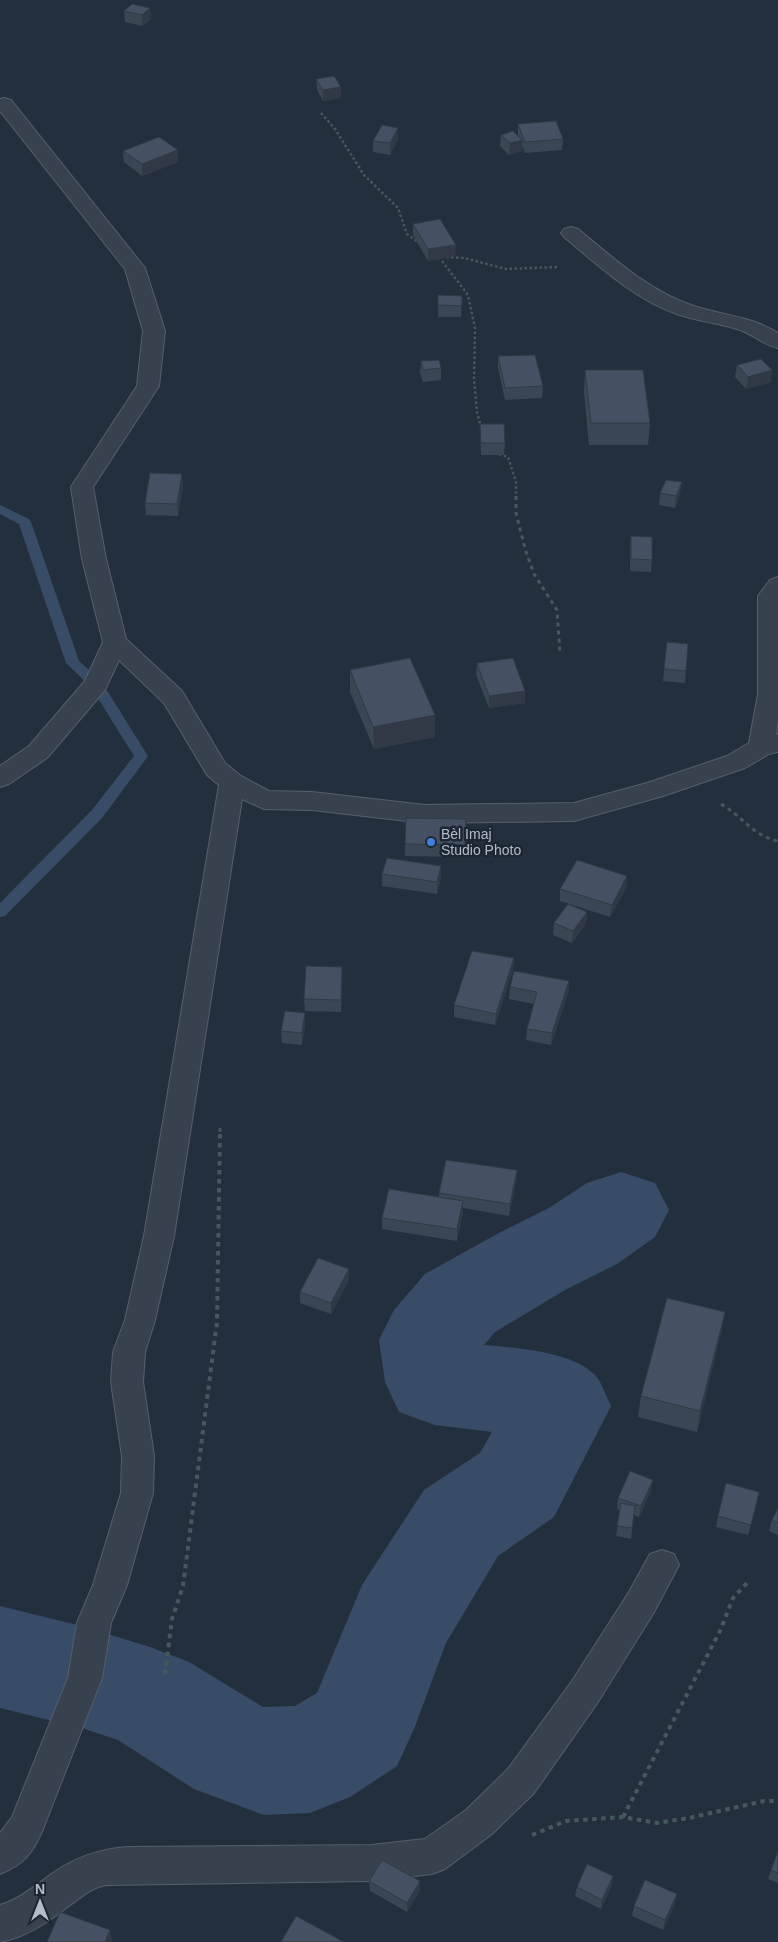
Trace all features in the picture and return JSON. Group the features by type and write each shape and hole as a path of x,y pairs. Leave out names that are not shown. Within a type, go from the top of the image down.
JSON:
{"street":[{"path":"4,104 135,268 154,331 148,386 82,487 94,559 115,642 173,697 216,769 232,782 264,800 312,801 425,814 574,812 736,762 770,745 770,596 778,585"},
{"path":"571,233 619,274 649,294 712,319 741,323 778,342"},
{"path":"0,778 38,752 96,684 115,642"},
{"path":"0,1856 8,1852 26,1829 85,1678 94,1623 110,1585 137,1493 138,1456 127,1382 129,1352 140,1320 159,1236 232,782"},
{"path":"0,1924 23,1914 88,1872 104,1867 128,1865 371,1863 432,1856 479,1822 521,1781 584,1693 641,1603 662,1565"}],"path":[{"path":"321,113 334,129 364,175 398,208 407,234 423,245"},
{"path":"484,435 477,412 474,380 475,328 468,295 439,256 464,258 506,269 562,267"},
{"path":"494,453 508,457 516,482 516,513 526,552 534,574 557,610 560,654"},
{"path":"673,783 726,806 752,831 766,839 778,840"},
{"path":"165,1674 172,1619 183,1586 217,1322 220,1117"},
{"path":"747,1583 733,1598 720,1632 623,1817 657,1823 689,1818 764,1801 778,1801"}],"building":[{"path":"132,4 150,8 142,15 124,11"},
{"path":"334,76 341,87 323,90 316,79"},
{"path":"556,121 563,139 525,142 518,124"},
{"path":"382,125 398,128 390,143 373,141"},
{"path":"513,131 522,140 510,143 501,135"},
{"path":"159,137 178,150 142,164 123,151"},
{"path":"440,219 456,245 428,249 413,224"},
{"path":"438,295 462,296 462,306 438,305"},
{"path":"535,355 543,386 505,388 498,356"},
{"path":"761,359 772,370 748,377 737,365"},
{"path":"439,360 441,368 423,370 421,361"},
{"path":"585,370 643,370 650,423 591,423"},
{"path":"480,424 504,424 505,443 481,443"},
{"path":"150,473 182,474 177,504 145,503"},
{"path":"666,480 682,482 676,496 660,493"},
{"path":"631,536 652,537 652,560 631,559"},
{"path":"667,642 688,644 686,671 664,669"},
{"path":"410,658 435,715 373,727 350,670"},
{"path":"513,658 525,691 489,696 477,663"},
{"path":"406,818 466,819 465,845 405,844"},
{"path":"387,858 441,866 437,882 382,874"},
{"path":"577,860 627,876 612,905 560,889"},
{"path":"568,904 587,912 573,931 554,923"},
{"path":"472,951 514,958 496,1014 454,1005"},
{"path":"306,966 342,967 341,1000 304,999"},
{"path":"514,971 569,981 552,1033 527,1029 537,992 510,987"},
{"path":"285,1011 305,1013 302,1033 281,1031"},
{"path":"446,1160 517,1170 510,1204 439,1193"},
{"path":"389,1189 463,1201 457,1229 382,1218"},
{"path":"318,1258 349,1269 331,1303 300,1292"},
{"path":"667,1298 725,1312 700,1411 641,1396"},
{"path":"630,1471 653,1480 641,1506 618,1498"},
{"path":"726,1483 759,1492 751,1525 718,1516"},
{"path":"621,1503 635,1506 632,1528 617,1526"},
{"path":"778,1508 778,1523 772,1520"},
{"path":"778,1851 778,1873 771,1870"},
{"path":"382,1860 420,1881 407,1903 369,1881"},
{"path":"587,1864 613,1876 602,1900 577,1887"},
{"path":"645,1880 677,1894 665,1920 634,1906"},
{"path":"60,1912 110,1930 105,1942 47,1942"},
{"path":"296,1916 344,1942 281,1942"}],"waterway":[{"path":"0,509 25,522 73,663 96,684 141,756 97,814 0,912"},
{"path":"0,1657 85,1678 150,1699 234,1751 264,1761 310,1759 358,1729 400,1620 461,1523 517,1485 560,1406 541,1394 435,1382 429,1340 460,1303 531,1262 583,1236 621,1210"}],"place":[{"name":"Bèl Imaj Studio Photo","path":"431,842"}]}
